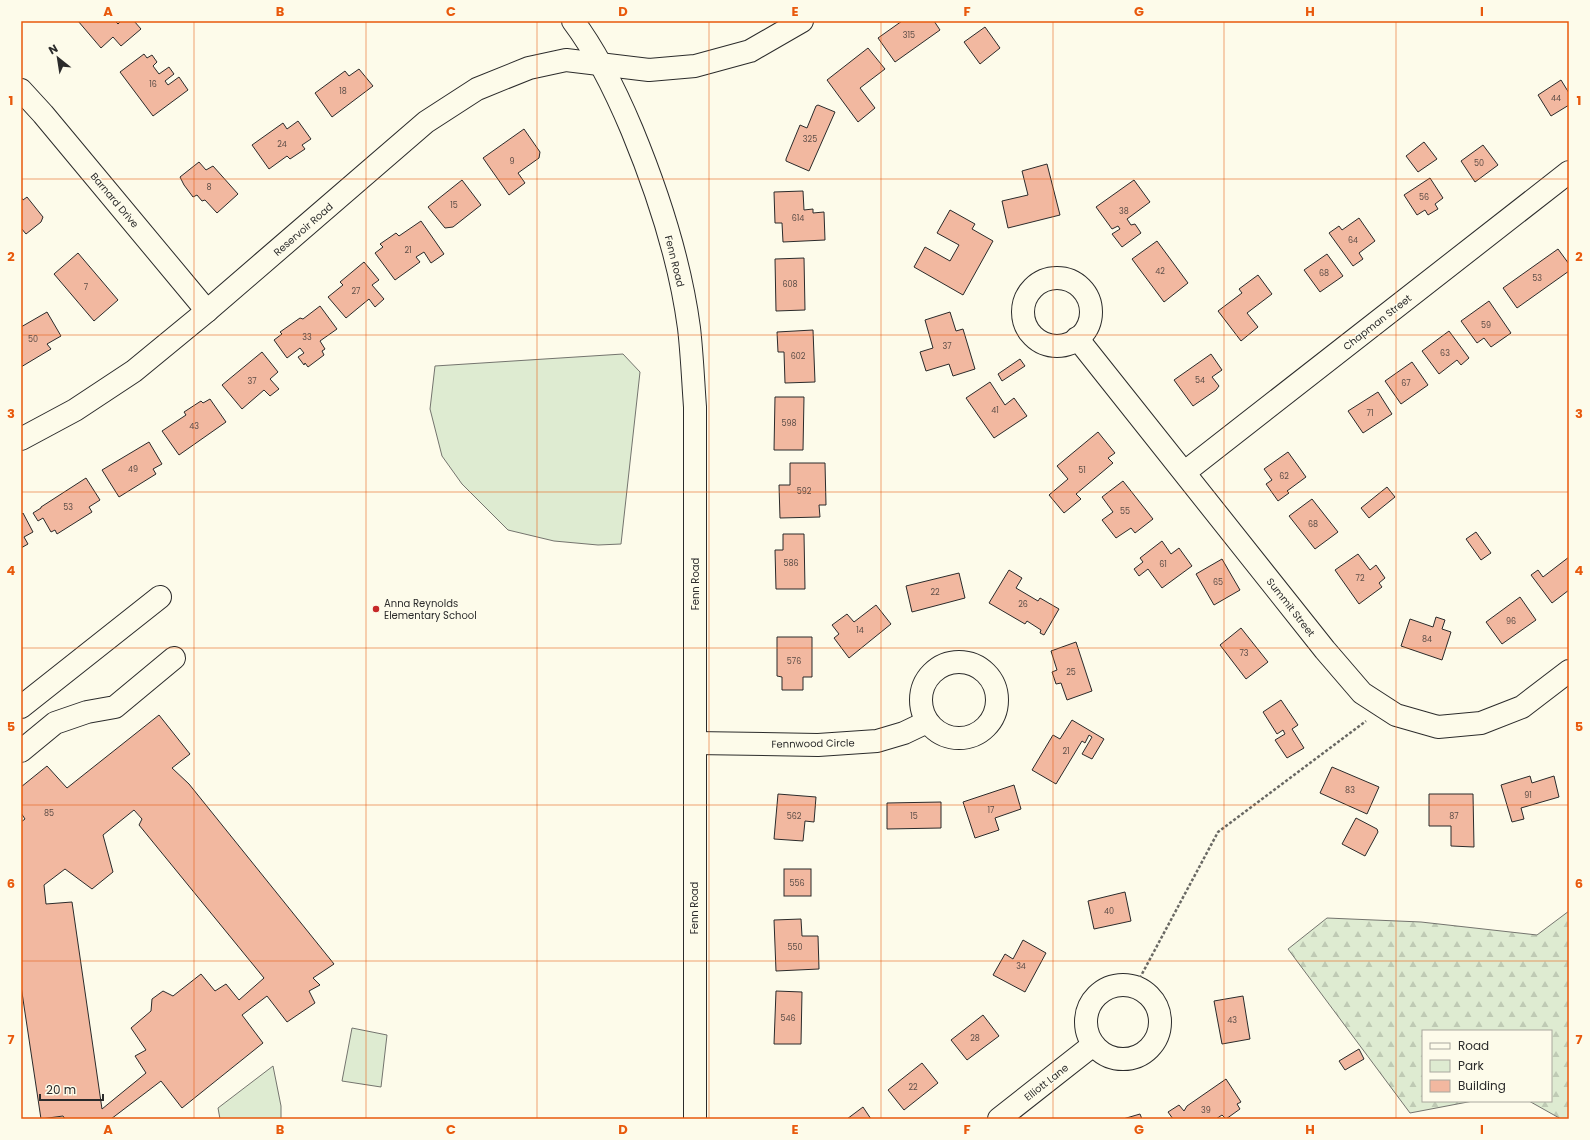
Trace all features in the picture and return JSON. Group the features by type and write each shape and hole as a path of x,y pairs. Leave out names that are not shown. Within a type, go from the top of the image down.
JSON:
{"street":[{"name":"Fenn Road","path":"573,21 601,64 645,161 662,210 676,260 689,327 695,406 695,1119"},
{"name":"Reservoir Road","path":"21,439 76,410 134,371 207,311 426,122 476,89 528,68 566,60 650,70 695,66 750,51 802,21"},
{"name":"Barnard Drive","path":"21,90 207,311"},
{"name":"Chapman Street","path":"1185,472 1569,172"},
{"name":"Summit Street","path":"1078,338 1357,688 1384,708 1396,716 1438,727 1481,723 1522,707 1569,671"},
{"path":"21,707 160,597"},
{"path":"21,751 55,723 87,712 115,707 174,658"},
{"name":"Fennwood Circle","path":"695,743 818,745 877,741 904,733 928,722"},
{"path":"1126,985 1135,987 1143,991 1155,1004 1160,1022 1159,1031 1150,1047 1135,1057 1117,1059 1108,1056 1094,1045 1087,1032 1086,1018 1088,1009 1099,994 1107,989 1126,985"},
{"name":"Elliott Lane","path":"999,1119 1094,1045"}],"path":[{"path":"1135,987 1218,832 1384,708"}],"green space":[{"path":"623,354 640,372 621,544 598,545 554,541 508,530 462,484 442,456 430,409 435,366"},
{"path":"1569,911 1569,1119 1561,1119 1531,1102 1552,1102 1552,1030 1422,1030 1422,1102 1468,1102 1410,1113 1288,949 1327,918 1421,922 1537,935"},
{"path":"352,1028 387,1035 381,1087 342,1081"},
{"path":"273,1066 281,1106 281,1119 220,1119 218,1108"}],"building":[{"path":"78,21 115,21 118,24 121,21 134,21 141,29 121,46 113,37 101,48"},
{"path":"902,21 934,21 940,30 895,62 878,38"},
{"path":"985,27 1000,48 980,64 964,42"},
{"path":"868,48 885,69 860,88 875,108 858,122 827,80"},
{"path":"144,54 147,58 152,55 157,62 153,66 159,74 169,67 174,74 165,81 168,85 179,77 188,90 153,116 120,72"},
{"path":"359,69 373,86 332,117 315,93 345,71 349,76"},
{"path":"1561,80 1569,93 1569,105 1551,116 1538,95"},
{"path":"818,105 835,112 809,171 786,161 786,159 800,125 807,128 816,106"},
{"path":"298,121 311,139 302,145 305,149 290,159 287,156 269,169 252,145 283,123 287,129"},
{"path":"524,129 540,152 539,158 518,173 525,183 509,195 483,158"},
{"path":"1424,142 1437,159 1418,172 1406,156"},
{"path":"1483,145 1498,165 1475,182 1461,161"},
{"path":"199,162 206,170 213,166 238,194 217,213 205,200 202,201 197,195 193,197 180,177"},
{"path":"1047,164 1060,215 1008,228 1002,201 1028,195 1022,171"},
{"path":"1430,178 1443,198 1435,204 1438,209 1428,215 1425,210 1417,215 1404,195"},
{"path":"462,180 481,205 453,227 445,228 428,207"},
{"path":"1134,180 1150,202 1127,219 1131,225 1135,224 1141,233 1122,247 1112,234 1120,229 1118,226 1112,229 1096,207"},
{"path":"803,191 804,210 813,209 813,213 824,212 825,240 783,242 782,223 775,223 774,192"},
{"path":"21,197 23,200 27,197 43,217 41,222 26,234 21,228"},
{"path":"950,210 975,224 972,229 993,241 963,295 914,267 925,247 950,261 959,245 937,233"},
{"path":"1359,218 1375,241 1359,253 1363,259 1353,266 1329,233 1339,226 1342,230"},
{"path":"421,221 444,254 431,263 424,252 416,257 420,262 395,280 375,253 383,247 380,244 396,233 399,236"},
{"path":"1157,241 1188,283 1164,302 1132,259"},
{"path":"1558,249 1569,264 1569,271 1517,308 1503,288"},
{"path":"78,253 118,300 94,321 54,274"},
{"path":"1327,254 1343,276 1320,292 1304,270"},
{"path":"804,258 805,310 776,311 775,259"},
{"path":"364,262 379,280 372,285 384,299 375,307 369,299 346,318 328,297 343,285 340,282"},
{"path":"1258,275 1272,294 1247,313 1258,327 1241,341 1218,311 1242,293 1239,289"},
{"path":"1489,301 1511,333 1491,347 1484,338 1477,343 1461,321"},
{"path":"320,306 337,329 320,341 325,349 322,351 324,355 308,367 305,363 304,365 298,357 304,353 300,348 287,358 274,340 282,334 280,332 300,318 303,319"},
{"path":"47,312 61,336 47,344 51,349 21,367 21,327"},
{"path":"950,312 956,331 963,329 975,369 953,376 949,364 926,371 920,352 933,348 925,320"},
{"path":"813,330 815,382 785,383 784,352 778,352 777,332"},
{"path":"1449,331 1469,358 1461,365 1457,360 1439,374 1422,351"},
{"path":"262,352 278,372 270,379 279,389 270,396 264,390 242,409 222,385"},
{"path":"1211,354 1222,370 1212,377 1219,386 1216,390 1193,406 1174,380"},
{"path":"1020,359 1025,366 1002,381 998,374"},
{"path":"1412,362 1428,385 1401,404 1385,381"},
{"path":"990,382 1005,405 1014,398 1027,416 994,438 966,398"},
{"path":"1378,392 1392,414 1363,433 1348,411"},
{"path":"775,397 804,397 803,450 774,450"},
{"path":"210,399 226,422 179,455 162,431 186,415 184,412 201,401 203,403"},
{"path":"1098,432 1115,453 1108,458 1113,463 1076,494 1081,499 1064,513 1049,495 1068,479 1057,466"},
{"path":"149,442 162,464 153,469 156,474 119,497 102,470"},
{"path":"1288,452 1306,477 1287,491 1289,493 1278,501 1266,484 1272,480 1264,469"},
{"path":"790,463 825,463 826,505 819,505 820,517 780,518 779,485 790,485"},
{"path":"86,478 100,500 89,507 92,512 57,534 55,530 51,532 43,518 38,521 33,513"},
{"path":"1123,481 1153,519 1135,533 1131,528 1116,538 1102,520 1113,512 1102,497"},
{"path":"1387,487 1395,497 1369,518 1361,508"},
{"path":"1312,499 1338,532 1315,549 1289,516"},
{"path":"23,513 33,532 24,537 28,544 21,548 21,515"},
{"path":"1476,532 1491,553 1481,560 1466,539"},
{"path":"783,534 804,534 805,589 776,589 775,550 783,550"},
{"path":"1162,541 1171,554 1179,548 1192,566 1162,588 1148,569 1139,576 1134,569 1143,562 1140,558"},
{"path":"1358,554 1370,570 1376,565 1385,578 1379,583 1382,587 1359,604 1335,570"},
{"path":"1569,557 1569,590 1552,603 1531,575 1538,570 1543,577"},
{"path":"1222,559 1240,590 1214,605 1196,574"},
{"path":"1009,570 1022,578 1016,588 1038,601 1040,598 1059,609 1044,635 1040,633 1041,630 1027,621 1025,624 989,603"},
{"path":"959,573 965,598 912,612 906,586"},
{"path":"1520,597 1536,620 1502,644 1486,622"},
{"path":"876,605 891,624 849,658 834,638 839,634 832,625 847,614 854,622"},
{"path":"1436,617 1445,620 1442,629 1451,632 1442,660 1401,646 1410,619 1433,627"},
{"path":"1241,628 1268,662 1246,679 1220,645"},
{"path":"777,637 812,637 812,677 803,677 803,690 782,690 782,677 777,676"},
{"path":"1076,642 1092,691 1067,700 1061,683 1056,684 1052,672 1057,670 1051,651"},
{"path":"1281,700 1298,725 1292,729 1304,748 1287,758 1275,740 1285,734 1283,730 1277,734 1263,712"},
{"path":"159,715 190,754 172,768 189,784 334,964 313,978 320,985 309,991 315,1003 287,1022 267,996 242,1015 263,1043 182,1108 161,1081 111,1119 65,1119 63,1116 41,1119 21,986 21,822 25,819 21,813 21,787 47,766 67,788","holes":["134,810 142,819 139,825 264,978 239,1000 226,984 215,991 201,974 173,996 163,991 152,999 151,1011 131,1028 146,1050 135,1056 146,1073 102,1109 72,902 46,904 44,885 65,869 92,889 113,872 103,835"]},
{"path":"1072,720 1104,739 1092,759 1082,754 1092,737 1089,735 1085,743 1082,741 1056,784 1032,770 1053,735 1060,739"},
{"path":"1332,767 1379,787 1367,814 1320,793"},
{"path":"1530,776 1532,783 1554,776 1559,797 1521,808 1524,819 1512,822 1501,785"},
{"path":"1014,785 1021,809 995,818 999,830 975,838 963,802"},
{"path":"778,794 816,797 814,822 805,821 803,841 774,839"},
{"path":"1429,794 1473,794 1474,847 1451,846 1451,826 1429,826"},
{"path":"941,802 941,828 887,829 887,803"},
{"path":"1356,818 1377,829 1378,832 1365,856 1342,844"},
{"path":"784,869 811,869 811,896 784,896"},
{"path":"1125,892 1131,921 1094,929 1088,901"},
{"path":"801,919 802,936 818,936 819,969 776,971 774,920"},
{"path":"1023,940 1046,953 1025,992 993,975 1005,954 1013,959"},
{"path":"776,991 802,992 801,1044 774,1044"},
{"path":"1243,996 1250,1039 1222,1044 1214,1001"},
{"path":"983,1015 999,1036 967,1060 951,1040"},
{"path":"1359,1049 1364,1059 1345,1070 1339,1061"},
{"path":"922,1063 938,1083 904,1110 888,1090"},
{"path":"1226,1079 1241,1102 1237,1104 1240,1109 1226,1119 1222,1115 1216,1119 1173,1119 1168,1112 1179,1105 1184,1111 1187,1106"},
{"path":"863,1107 871,1119 847,1119"},
{"path":"1140,1114 1142,1119 1123,1119"}],"place":[{"name":"Anna Reynolds Elementary School","path":"376,609"}]}
